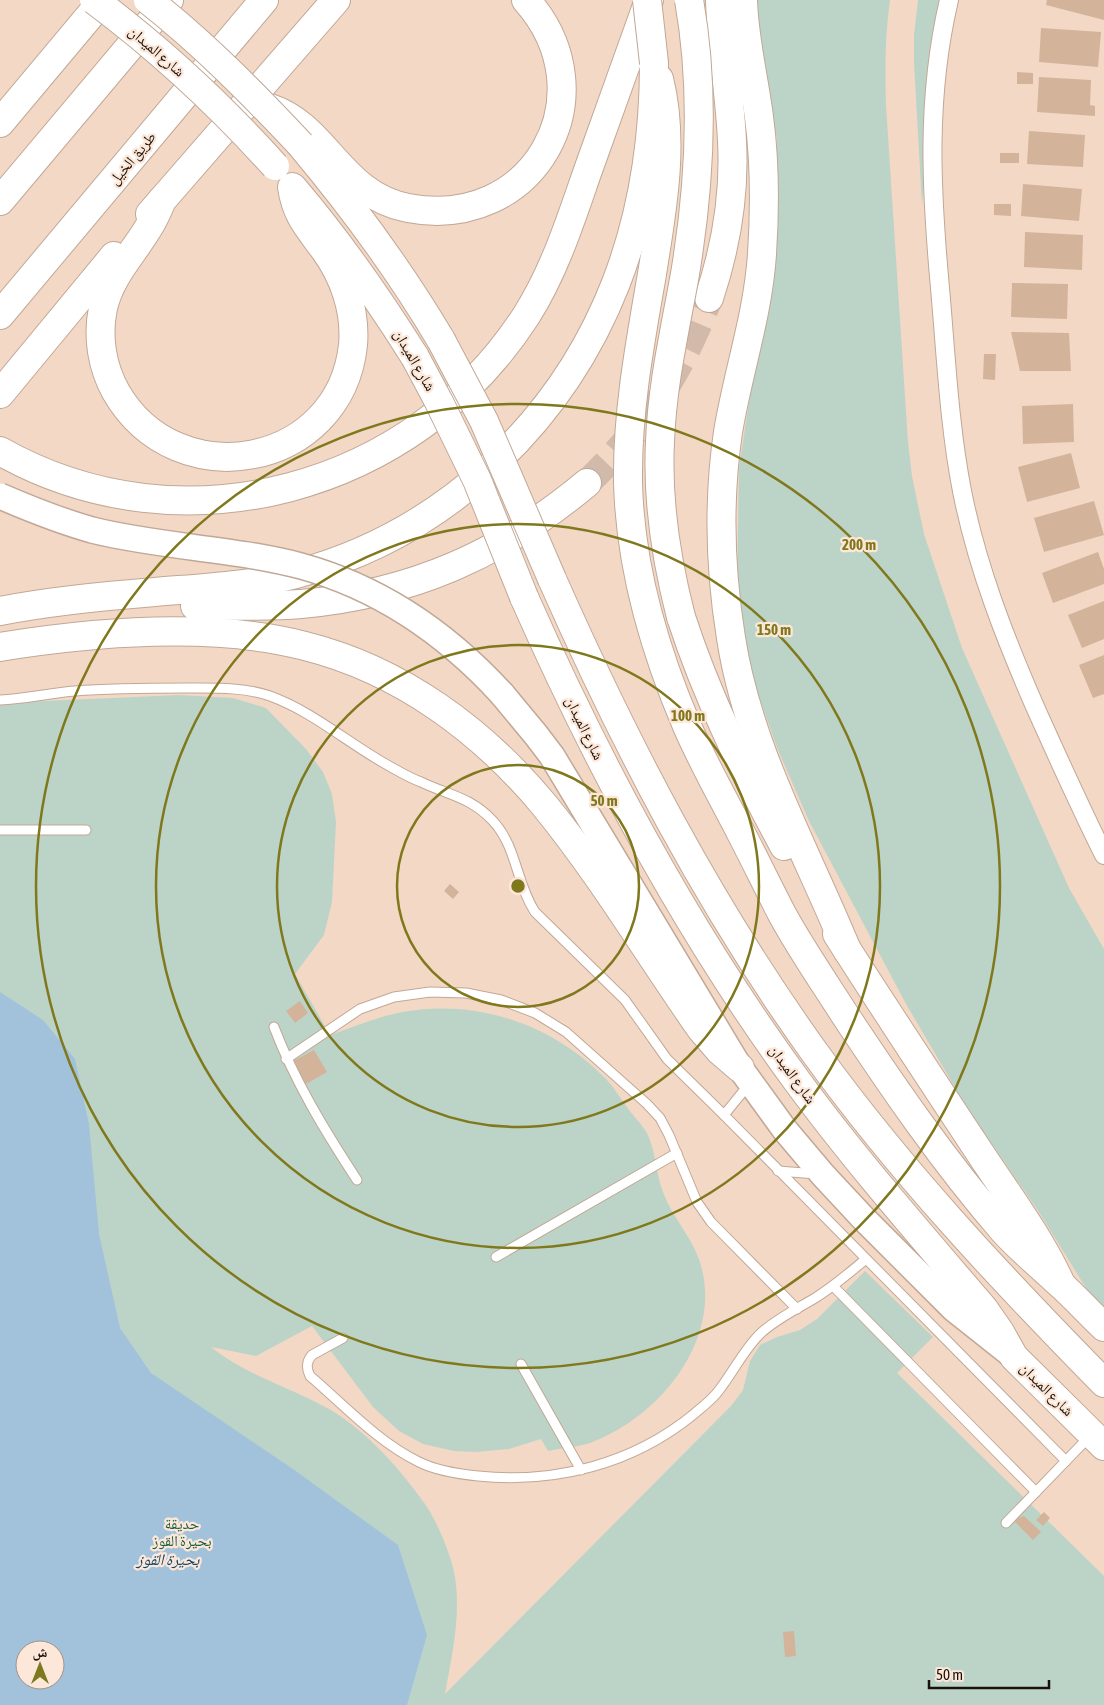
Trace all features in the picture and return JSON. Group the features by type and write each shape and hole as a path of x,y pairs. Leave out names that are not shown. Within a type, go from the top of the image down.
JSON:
{"main road":[{"name":"شارع الميدان","path":"94,0 133,29 188,76 244,132 317,216 365,281 414,357 439,402 476,480 524,597 577,712 617,792 661,870 723,972 796,1080 841,1140 984,1309 1014,1357 1098,1440"},
{"path":"0,123 103,0"},
{"name":"شارع الميدان","path":"148,0 202,46 265,107 307,141 365,224 407,285 441,340 488,429 552,579 615,716 663,809 724,914 784,1008 863,1116 941,1211 982,1257 1104,1383"},
{"path":"0,201 169,0"},
{"name":"طريق الخيل","path":"0,315 264,0"},
{"path":"0,394 162,200 336,0"},
{"path":"294,50 322,33 352,0"},
{"path":"307,141 365,190 393,204 422,210 455,210 486,202 500,194 526,175 536,163 553,135 561,104 561,71 556,47 545,25 526,0"},
{"path":"9,609 116,595 232,586 264,581 327,564 358,553 387,539 443,506 494,465 517,442 548,405 575,365 591,338 616,282 637,216 651,132 654,98 654,62 648,0"},
{"path":"0,451 34,468 90,488 150,499 180,501 240,498 298,485 354,464 380,451 420,425 451,402 472,382 510,338 540,293 562,244 648,0"},
{"path":"689,0 696,52 698,87 698,158 691,236 667,367 660,442 659,479 668,562 681,617 703,678 743,768 791,858 847,950 1026,1220 1049,1257 1061,1284"},
{"path":"709,298 725,244 730,215 733,165 720,0"},
{"path":"742,0 746,39 760,119 763,154 764,224 758,291 735,395 724,473 722,541 726,608 738,674 756,738 847,950"},
{"path":"0,105 42,56 52,47 76,33"},
{"path":"654,62 663,93 667,124 665,172 659,230 630,416 628,486 633,539 642,591 650,626 661,660 688,727 784,917 860,1038 901,1098 1006,1233 1104,1327"},
{"path":"162,200 148,229 122,265 107,293 100,333 107,372 122,401 132,415 158,438 189,452 214,457 240,457 274,449 289,442 310,427 338,394 350,362 354,328 347,295 334,264 301,218 284,177"},
{"path":"9,609 300,604 357,596 414,582 469,561 502,544 540,520 587,483"},
{"path":"0,496 29,509 92,530 125,537 274,560 310,569 356,586 408,613 458,650 502,694 552,756 745,1075 785,1130 864,1219 954,1309 1014,1357"},
{"path":"0,647 116,634 195,633 247,636 286,642 333,654 366,667 406,687 452,716 477,737 524,782 545,806 602,882 701,1029 719,1050 745,1075"}],"street":[{"path":"949,0 934,84 931,149 934,224 952,420 960,482 977,555 1002,630 1073,792 1104,855"}],"lane":[{"path":"0,700 77,691 218,688 259,693 306,713 372,756 421,782 462,797 479,807 504,834 518,868 527,900 535,912 625,1000 667,1059 1066,1461"},
{"path":"0,830 86,830"},
{"path":"286,1059 360,1009 394,997 430,992 466,993 501,1000 535,1013 566,1032 660,1118 697,1202 711,1222 797,1309"},
{"path":"274,1027 286,1059 322,1124 357,1180"},
{"path":"724,1115 745,1075"},
{"path":"496,1257 677,1153"},
{"path":"778,1170 823,1175"},
{"path":"343,1338 312,1355 308,1359 307,1371 310,1376 390,1446 421,1463 455,1474 522,1478 552,1476 606,1463 630,1454 672,1430 715,1395 761,1332 834,1287 866,1260"},
{"path":"834,1287 1036,1492"},
{"path":"521,1364 581,1470"},
{"path":"1006,1523 1066,1461 1098,1440"}],"green space":[{"path":"757,0 890,0 886,52 886,105 908,442 912,476 924,534 962,648 1069,888 1104,949 1104,1308 1086,1288 1037,1209 967,1108 906,1004 809,821 778,750 753,680 737,584 739,468 774,237 777,139 762,52"},
{"path":"918,0 939,0 927,76 922,205 914,63 914,35"},
{"name":"حديقة بحيرة القوز","path":"179,695 233,698 266,708 306,749 323,772 332,794 336,822 332,902 324,935 295,974 330,1035 369,1021 409,1011 463,1010 490,1014 515,1021 540,1031 564,1044 586,1060 609,1082 648,1135 663,1192 700,1262 705,1291 703,1319 694,1346 680,1372 662,1395 640,1415 616,1431 580,1446 548,1451 541,1439 509,1449 476,1452 454,1451 423,1444 399,1431 373,1407 312,1326 256,1356 211,1347 253,1373 314,1401 343,1418 382,1452 425,1504 439,1529 447,1550 455,1577 457,1592 455,1636 445,1694 731,1406 743,1390 750,1361 760,1345 777,1337 800,1330 817,1319 865,1271 933,1337 897,1373 1104,1576 1104,1705 0,1705 0,703"}],"water":[{"name":"بحيرة القوز","path":"0,992 43,1020 75,1059 89,1124 99,1234 120,1328 151,1373 293,1469 398,1545 427,1635 407,1705 0,1705"}],"building":[{"path":"1047,0 1104,0 1104,20 1046,5"},
{"path":"1041,28 1101,32 1098,67 1039,62"},
{"path":"1017,72 1033,73 1033,84 1017,84"},
{"path":"1039,77 1091,80 1090,105 1095,106 1095,116 1037,112"},
{"path":"1029,131 1085,135 1083,167 1027,164"},
{"path":"1000,153 1019,153 1019,163 1000,163"},
{"path":"1023,184 1082,189 1079,221 1021,216"},
{"path":"994,204 1011,204 1011,216 994,215"},
{"path":"1025,232 1083,235 1082,270 1024,267"},
{"path":"1012,283 1068,284 1067,319 1011,317"},
{"path":"1011,332 1069,333 1071,371 1020,371"},
{"path":"984,354 996,354 995,380 983,379"},
{"path":"1073,404 1074,442 1023,444 1022,406"},
{"path":"1071,453 1080,488 1027,502 1018,467"},
{"path":"1094,501 1104,535 1044,552 1034,518"},
{"path":"1098,552 1104,569 1104,584 1053,603 1042,573"},
{"path":"1104,601 1104,639 1082,648 1068,615"},
{"path":"1104,655 1104,694 1093,698 1079,665"},
{"path":"450,884 459,892 453,899 444,891"},
{"path":"300,1001 308,1013 295,1023 286,1011"},
{"path":"314,1050 327,1072 306,1084 293,1061"},
{"path":"1044,1512 1050,1518 1043,1526 1036,1520"},
{"path":"1024,1516 1041,1532 1033,1540 1013,1520"},
{"path":"794,1631 796,1656 785,1657 783,1632"}],"tunnel":[{"path":"587,483 626,441 659,398 686,351 709,298"}]}
